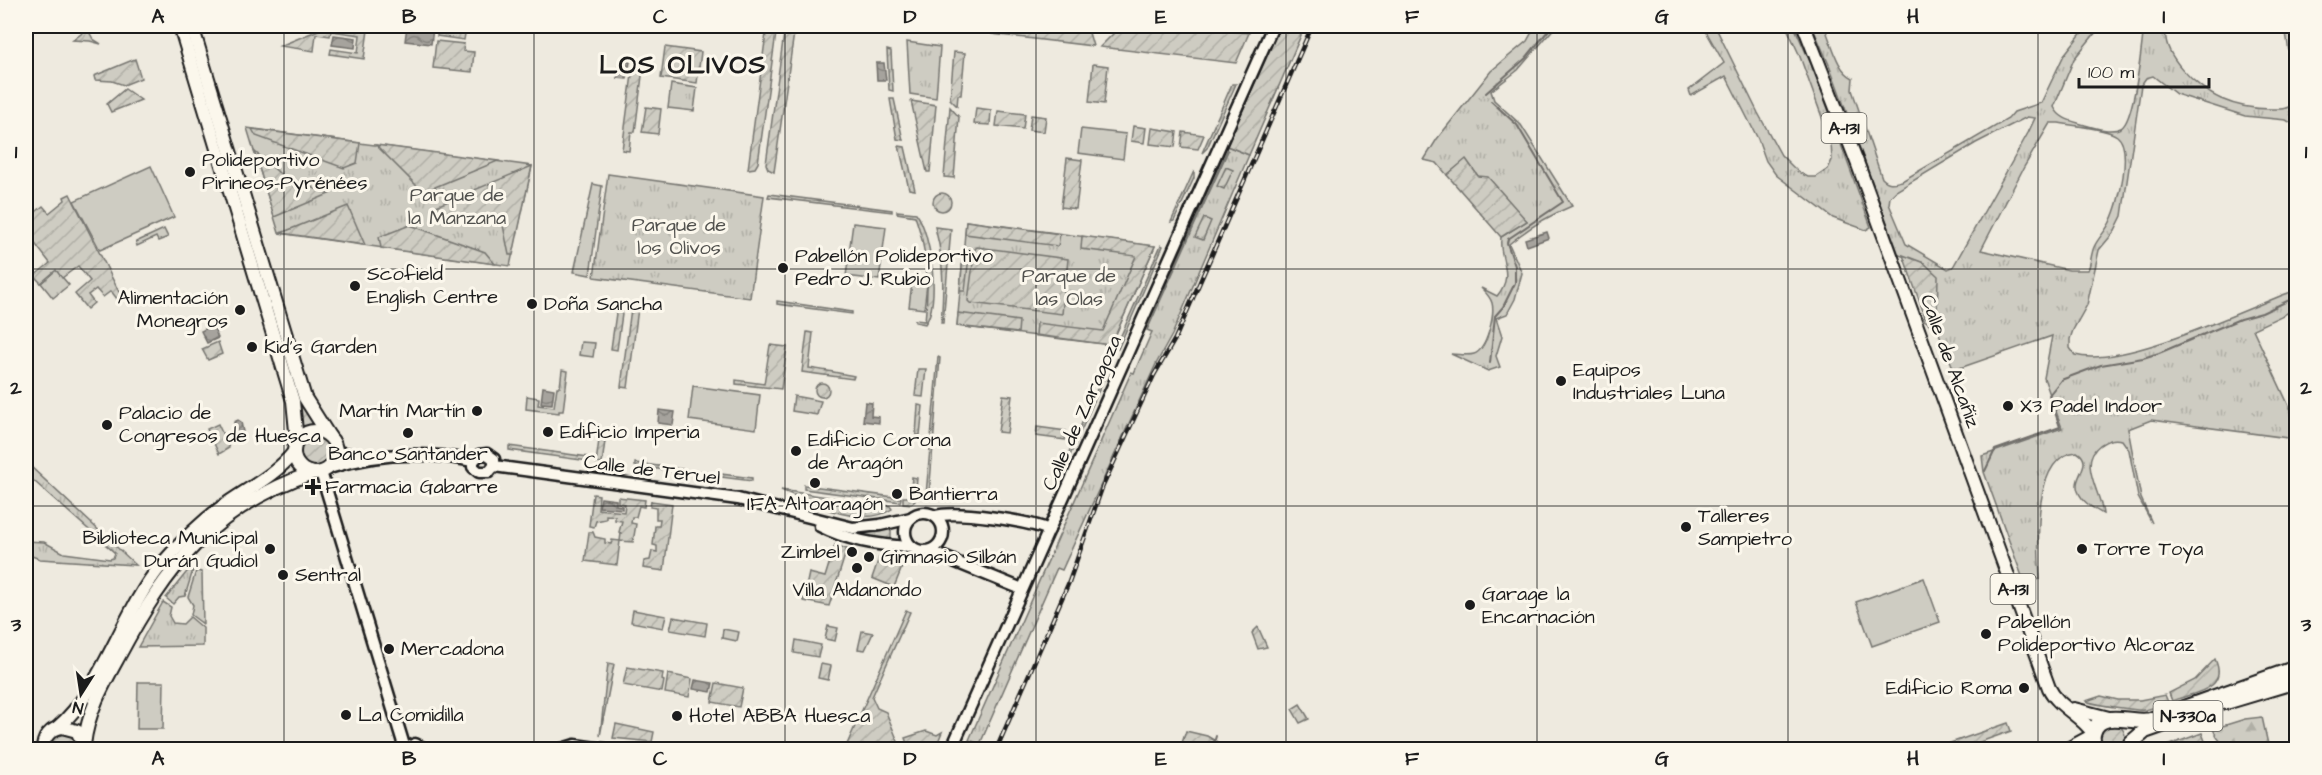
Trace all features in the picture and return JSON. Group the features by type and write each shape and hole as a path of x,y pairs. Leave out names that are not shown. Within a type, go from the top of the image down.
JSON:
{"highway":[{"name":"N-330a","path":"2115,719 2142,722 2155,719 2296,668"},
{"name":"N-330a","path":"2129,746 2149,729 2235,699 2296,681"},
{"name":"N-330a","path":"2115,719 2129,728 2129,746"},
{"path":"2068,750 2094,740 2099,723 2115,719"}],"main road":[{"path":"180,26 293,401 295,458 302,468 321,471"},
{"path":"192,26 305,398 335,446 336,452 321,471"},
{"name":"Calle de Zaragoza","path":"951,750 1273,26"},
{"name":"Calle de Alcañiz","path":"1804,26 1857,162 2049,688 2055,698 2086,722 2094,740"},
{"path":"43,750 45,738 79,706 137,598 164,561 205,521 279,469 306,433 312,431 329,436"},
{"path":"336,452 368,457"},
{"name":"Calle de Teruel","path":"368,457 422,455 473,462 479,455 487,454 494,459 494,466 738,499 853,528 911,518"},
{"path":"85,747 88,718 147,604 176,565 207,533 245,504 274,488 368,457"},
{"path":"321,471 404,747 415,744 427,750"},
{"path":"935,516 941,523 943,533 940,542 929,550 921,551 912,547 905,535 906,524 911,518 924,513 935,516 952,514 1000,520 1034,525 1049,530"},
{"name":"Calle de Teruel","path":"804,517 836,534 854,540 876,545 912,547"},
{"path":"929,550 1022,590"},
{"path":"2065,705 2115,719"},
{"path":"57,728 72,728 80,735 85,747"},
{"path":"559,750 575,745 610,750"}],"green space":[{"path":"86,26 93,39 101,44 73,40"},
{"path":"328,26 361,29 361,26 365,26 364,29 368,30 364,59 330,54 331,49 358,53 360,35 331,31 330,36 316,34 314,51 280,46"},
{"path":"438,26 446,26 445,31 465,34 464,40 437,36"},
{"path":"767,26 777,26 758,163 755,168 748,169"},
{"path":"785,26 795,26 774,172 768,169 766,164"},
{"path":"994,26 1087,26 1093,46 992,34"},
{"path":"1121,26 1180,26 1249,33 1236,63 1100,47"},
{"path":"1280,26 1305,26 1249,155 1227,146"},
{"path":"1533,26 1543,26 1547,29 1549,26 1556,26 1518,70 1491,91 1494,100 1521,125 1572,206 1539,222 1509,244 1522,273 1515,299 1507,314 1496,318 1502,336 1496,356 1500,367 1488,371 1451,354 1474,354 1483,346 1489,331 1493,308 1490,298 1481,288 1497,296 1503,288 1506,274 1501,237 1527,221 1478,176 1466,160 1447,175 1437,163 1424,160 1437,139 1491,71 1527,41"},
{"path":"1703,26 1715,26 1781,155 1798,172 1808,177 1816,177 1828,169 1832,160 1831,142 1799,54 1786,26 1794,26 1815,73 1871,227 1866,230 1833,218 1776,175 1766,161 1758,139 1726,76 1691,96 1689,90 1724,63"},
{"path":"1812,26 1824,26 1838,62 1842,69 1853,78 1852,90 1882,178 1889,183 1894,183 1902,181 2008,119 2014,112 2041,103 2064,55 2087,26 2101,26 2074,59 2054,107 2060,115 2067,119 2098,129 2113,130 2121,128 2130,111 2137,80 2144,26 2167,26 2168,47 2174,58 2191,79 2212,94 2239,105 2277,109 2293,104 2295,91 2285,26 2296,26 2296,126 2286,120 2245,116 2176,94 2153,76 2146,78 2141,85 2122,216 2114,232 2099,250 2087,305 2073,330 2070,348 2075,355 2096,357 2123,353 2185,334 2296,290 2296,309 2253,329 2296,421 2296,439 2151,420 2128,429 2141,498 2152,523 2138,497 2129,450 2122,440 2111,440 2100,445 2093,452 2090,460 2092,478 2103,514 2085,502 2078,491 2078,480 2084,465 2082,456 2077,452 2062,457 2052,469 2045,485 2041,505 2038,546 2040,579 2033,580 2027,590 1984,472 1982,456 2062,428 2044,378 2052,336 1954,370 1938,331 1922,318 1937,315 1924,263 1899,255 1830,67","holes":["2027,117 2035,118 1953,267 1948,269 1906,244 1889,204 1890,197 1896,191 1976,143","2050,123 2105,131 2117,136 2122,142 2124,164 2118,202 2109,224 2094,247 2088,270 2069,270 1981,250 2024,167"]},
{"path":"436,41 464,44 463,51 474,52 472,72 433,68"},
{"path":"907,42 940,47 936,98 910,94"},
{"path":"665,47 701,52 697,83 661,78"},
{"path":"887,50 891,51 893,91 889,90"},
{"path":"954,52 965,53 961,95 958,95 957,106 950,99"},
{"path":"135,59 141,78 124,85 112,81 95,80 94,76"},
{"path":"1093,64 1108,66 1104,104 1089,102"},
{"path":"633,67 643,68 635,132 631,132 629,151 622,150"},
{"path":"671,84 697,88 694,111 668,108"},
{"path":"1232,84 1236,84 1207,148 1202,153"},
{"path":"125,89 141,100 111,112 107,104"},
{"path":"890,99 894,99 903,140 897,139"},
{"path":"911,101 936,105 930,172 927,172"},
{"path":"646,107 661,109 658,134 642,132"},
{"path":"950,107 959,117 954,178 944,177"},
{"path":"976,108 991,110 990,125 974,124"},
{"path":"998,111 1025,114 1023,129 996,126"},
{"path":"1031,115 1046,117 1044,132 1029,130"},
{"path":"1133,126 1146,128 1144,143 1131,141"},
{"name":"Parque de la Manzana","path":"247,128 532,166 510,266 279,233"},
{"path":"1152,128 1177,132 1175,147 1150,144"},
{"path":"252,129 360,143 357,163 344,168 256,136"},
{"path":"1081,129 1126,134 1123,159 1078,153"},
{"path":"1183,132 1204,135 1198,149 1181,147"},
{"path":"376,145 498,161 423,192"},
{"path":"899,146 905,147 915,190 909,189"},
{"path":"1227,146 1249,155 1172,335 1156,364 1062,570 1057,568 980,744 969,740 1131,372 1134,373 1152,332 1147,330"},
{"path":"1227,150 1228,151 1148,328"},
{"path":"254,151 295,187 303,184 329,194 274,217"},
{"path":"1067,158 1082,160 1076,209 1061,207"},
{"path":"1466,159 1478,176 1488,177 1527,221 1501,237 1447,175"},
{"path":"151,166 174,217 100,250 74,201"},
{"path":"532,166 513,255 509,255 501,215 467,219 434,207"},
{"path":"1226,167 1233,170 1224,189 1217,186"},
{"path":"1194,171 1194,178 1174,221 1171,222"},
{"name":"Parque de los Olivos","path":"608,174 764,196 750,298 594,277"},
{"path":"593,184 602,186 590,275 574,272"},
{"path":"938,193 946,193 951,198 949,209 938,211 933,206 933,198"},
{"path":"70,194 122,298 118,300 111,291 103,297 96,289 88,295 94,303 87,309 75,294 90,281 78,266 62,278 56,270 41,283 34,276 50,263 26,232 26,220 43,206 49,213 65,200 64,197"},
{"path":"769,194 892,210 892,212 768,197"},
{"path":"348,206 365,245 281,233"},
{"path":"897,211 916,213 930,251 932,301 930,314 925,324 915,322 915,320 925,321 927,280 923,243 915,216 897,213"},
{"path":"1204,218 1211,221 1203,240 1195,237"},
{"name":"Parque de las Olas","path":"966,221 1155,246 1111,345 957,326"},
{"path":"966,221 1060,234 1058,246 965,234"},
{"path":"853,223 886,227 879,280 846,276"},
{"path":"410,225 485,252 495,264 381,248 379,237"},
{"path":"935,227 951,229 943,323 941,323 942,263"},
{"path":"164,229 168,237 158,241 156,237 137,246 136,242"},
{"path":"1082,236 1155,246 1111,345 1036,335 1037,323 1103,331 1136,256 1081,249"},
{"path":"1161,245 1163,246 1118,349 1115,349"},
{"path":"977,247 1068,259 1066,279 1062,286 1064,293 1062,314 970,303 968,301"},
{"path":"963,255 969,256 965,291 960,291"},
{"path":"1903,255 1924,263 1938,276 1937,315 1925,317"},
{"path":"56,270 69,285 53,298 41,283"},
{"path":"912,282 927,284 924,309 909,307"},
{"path":"777,301 852,312 852,314 777,304"},
{"path":"617,306 623,307 617,350 611,349"},
{"path":"631,308 638,308 628,388 621,387"},
{"path":"958,313 1019,321 1018,333 957,326"},
{"path":"807,332 813,333 809,368 854,376 853,379 802,372"},
{"path":"218,342 222,354 208,360 202,349"},
{"path":"581,342 595,343 593,357 579,355"},
{"path":"770,345 787,347 781,389 736,384 736,380 764,384"},
{"path":"938,357 940,358 929,495 926,495"},
{"path":"918,369 926,369 923,397 915,396"},
{"path":"562,370 568,371 563,411 559,413 526,409 527,396 539,398 538,405 554,407"},
{"path":"1105,371 1107,372 1061,476 1059,475"},
{"path":"819,383 825,383 829,390 825,397 819,397 815,393 815,387"},
{"path":"693,386 760,395 756,429 689,420"},
{"path":"1003,395 1012,396 1007,433 998,432"},
{"path":"794,396 821,401 817,415 792,411"},
{"path":"300,399 314,425 302,429 298,400"},
{"path":"918,405 923,406 920,435 916,435"},
{"path":"218,424 229,448 219,454 207,429"},
{"path":"1037,427 1066,431 1065,440 1036,436"},
{"path":"315,437 321,438 329,446 329,458 321,466 315,467 309,466 301,458 300,452 301,446 309,438"},
{"path":"599,440 605,441 602,464 596,463"},
{"path":"509,446 588,457 588,461 509,450"},
{"path":"635,463 752,478 752,481 635,466"},
{"path":"26,465 31,467 136,565 40,559 26,554 26,541 44,542 64,553 110,559 115,553 26,474"},
{"path":"912,477 917,478 915,501 911,504 903,503 903,497 910,497"},
{"path":"804,485 901,498 900,502 804,489"},
{"path":"781,490 828,497 825,508"},
{"path":"593,494 599,495 598,509 624,512 625,504 618,503 618,497 645,500 644,507 639,506 636,517 632,517 631,523 636,524 633,542 620,541 621,533 619,532 622,521 615,520 615,516 606,515 606,519 596,521 594,527 589,526"},
{"path":"833,498 890,506 892,509 870,516 844,514 829,510"},
{"path":"651,501 672,504 664,571 643,568 644,561 650,560 652,551 657,552 657,546 653,545 655,526 659,526 660,519 656,519 656,508 650,507"},
{"path":"891,528 891,541 854,534"},
{"path":"589,532 593,532 595,537 605,539 605,543 611,544 612,540 620,541 617,565 585,561"},
{"path":"835,545 847,549 829,606 803,601 809,573 825,577"},
{"path":"879,558 903,565 894,587 872,578"},
{"path":"190,568 193,570 185,596 179,597 173,604 166,598"},
{"path":"196,571 202,572 203,624 191,615 193,605 188,597"},
{"path":"1924,578 1940,622 1872,646 1856,602"},
{"path":"163,602 171,607 169,616 173,623 183,624 190,617 203,628 203,646 138,647"},
{"path":"633,610 666,616 663,628 631,622"},
{"path":"906,610 910,612 872,697 877,708 886,712 901,749 845,749"},
{"path":"673,617 707,623 705,636 670,630"},
{"path":"828,626 838,628 835,641 825,639"},
{"path":"1258,627 1267,647 1258,649 1252,633"},
{"path":"723,629 739,632 737,641 722,638"},
{"path":"862,631 873,633 865,650 858,649"},
{"path":"796,640 821,645 818,657 794,653"},
{"path":"2215,659 2218,669 2214,684 2172,701 2169,693 2195,680"},
{"path":"608,663 614,664 600,736"},
{"path":"821,664 831,666 828,680 818,678"},
{"path":"627,667 663,673 662,692 623,685"},
{"path":"668,674 692,679 689,697 665,693"},
{"path":"138,682 164,682 163,729 137,729"},
{"path":"716,683 743,688 739,707 712,702"},
{"path":"2165,695 2168,702 2144,710 2086,701 2101,696 2118,700 2140,700"},
{"path":"1300,704 1309,719 1300,723 1292,709"},
{"path":"2262,717 2269,749 2236,750 2229,748 2223,744 2213,729 2245,719"},
{"path":"2008,723 2011,731 1960,749 1933,749"},
{"path":"616,724 654,732 652,742 613,738"},
{"path":"2112,724 2122,727 2125,737 2122,747 2112,750 2102,747 2099,737 2102,727"},
{"path":"926,731 937,735 942,732 935,749 909,749 905,738"},
{"path":"1186,731 1207,736 1226,747 1225,749 1180,749"},
{"path":"62,733 74,738 78,750 49,750 53,738"},
{"path":"2202,733 2208,749 2161,749 2161,748"}],"water":[{"path":"407,26 433,29 431,44 405,41"},
{"path":"334,35 356,38 355,48 332,45"},
{"path":"620,60 630,62 627,79 617,78"},
{"path":"876,63 884,63 886,80 877,80"},
{"path":"1547,232 1549,238 1527,246 1525,239"},
{"path":"213,325 218,338 207,343 201,331"},
{"path":"543,387 554,389 552,404 541,403"},
{"path":"865,402 872,403 871,416 879,417 879,423 863,421"},
{"path":"659,410 675,412 673,425 658,423"},
{"path":"238,420 241,422 243,432 233,438 230,432 234,429 234,422"},
{"path":"601,498 616,500 616,505 622,506 622,509 599,507"},
{"path":"695,680 713,683 711,692 693,689"}],"waterway":[{"path":"1486,93 1526,58 1552,26"},
{"path":"1490,363 1495,316 1503,307 1515,283 1515,266 1507,243 1508,239 1563,202 1517,125 1491,101"},
{"path":"1985,471 1995,450 2060,427 2049,395 2061,380 2101,365 2159,353 2240,319 2262,313 2296,297"},
{"path":"1212,750 1216,736"}],"railway":[{"path":"996,750 1069,582 1102,488 1154,375 1175,339 1312,26"}],"place":[{"name":"Polideportivo Pirineos-Pyrénées","path":"190,172"},
{"name":"Pabellón Polideportivo Pedro J. Rubio","path":"783,268"},
{"name":"Scofield English Centre","path":"355,286"},
{"name":"Doña Sancha","path":"532,304"},
{"name":"Alimentación Monegros","path":"240,310"},
{"name":"Kid's Garden","path":"252,347"},
{"name":"Equipos Industriales Luna","path":"1561,381"},
{"name":"X3 Padel Indoor","path":"2008,406"},
{"name":"Martín Martín","path":"477,411"},
{"name":"Palacio de Congresos de Huesca","path":"107,425"},
{"name":"Edificio Imperia","path":"548,432"},
{"name":"Banco Santander","path":"408,433"},
{"name":"Edificio Corona de Aragón","path":"796,451"},
{"name":"IFA Altoaragón","path":"815,483"},
{"name":"Farmacia Gabarre","path":"313,487"},
{"name":"Bantierra","path":"897,494"},
{"name":"Talleres Sampietro","path":"1686,527"},
{"name":"Biblioteca Municipal Durán Gudiol","path":"270,549"},
{"name":"Torre Toya","path":"2082,549"},
{"name":"Zimbel","path":"852,552"},
{"name":"Gimnasio Silbán","path":"869,557"},
{"name":"Villa Aldanondo","path":"857,568"},
{"name":"Sentral","path":"283,575"},
{"name":"Garage la Encarnación","path":"1470,605"},
{"name":"Pabellón Polideportivo Alcoraz","path":"1986,634"},
{"name":"Mercadona","path":"389,649"},
{"name":"Edificio Roma","path":"2024,688"},
{"name":"La Comidilla","path":"346,715"},
{"name":"Hotel ABBA Huesca","path":"677,716"}],"district":[{"name":"LOS OLIVOS","path":"683,65"}]}
